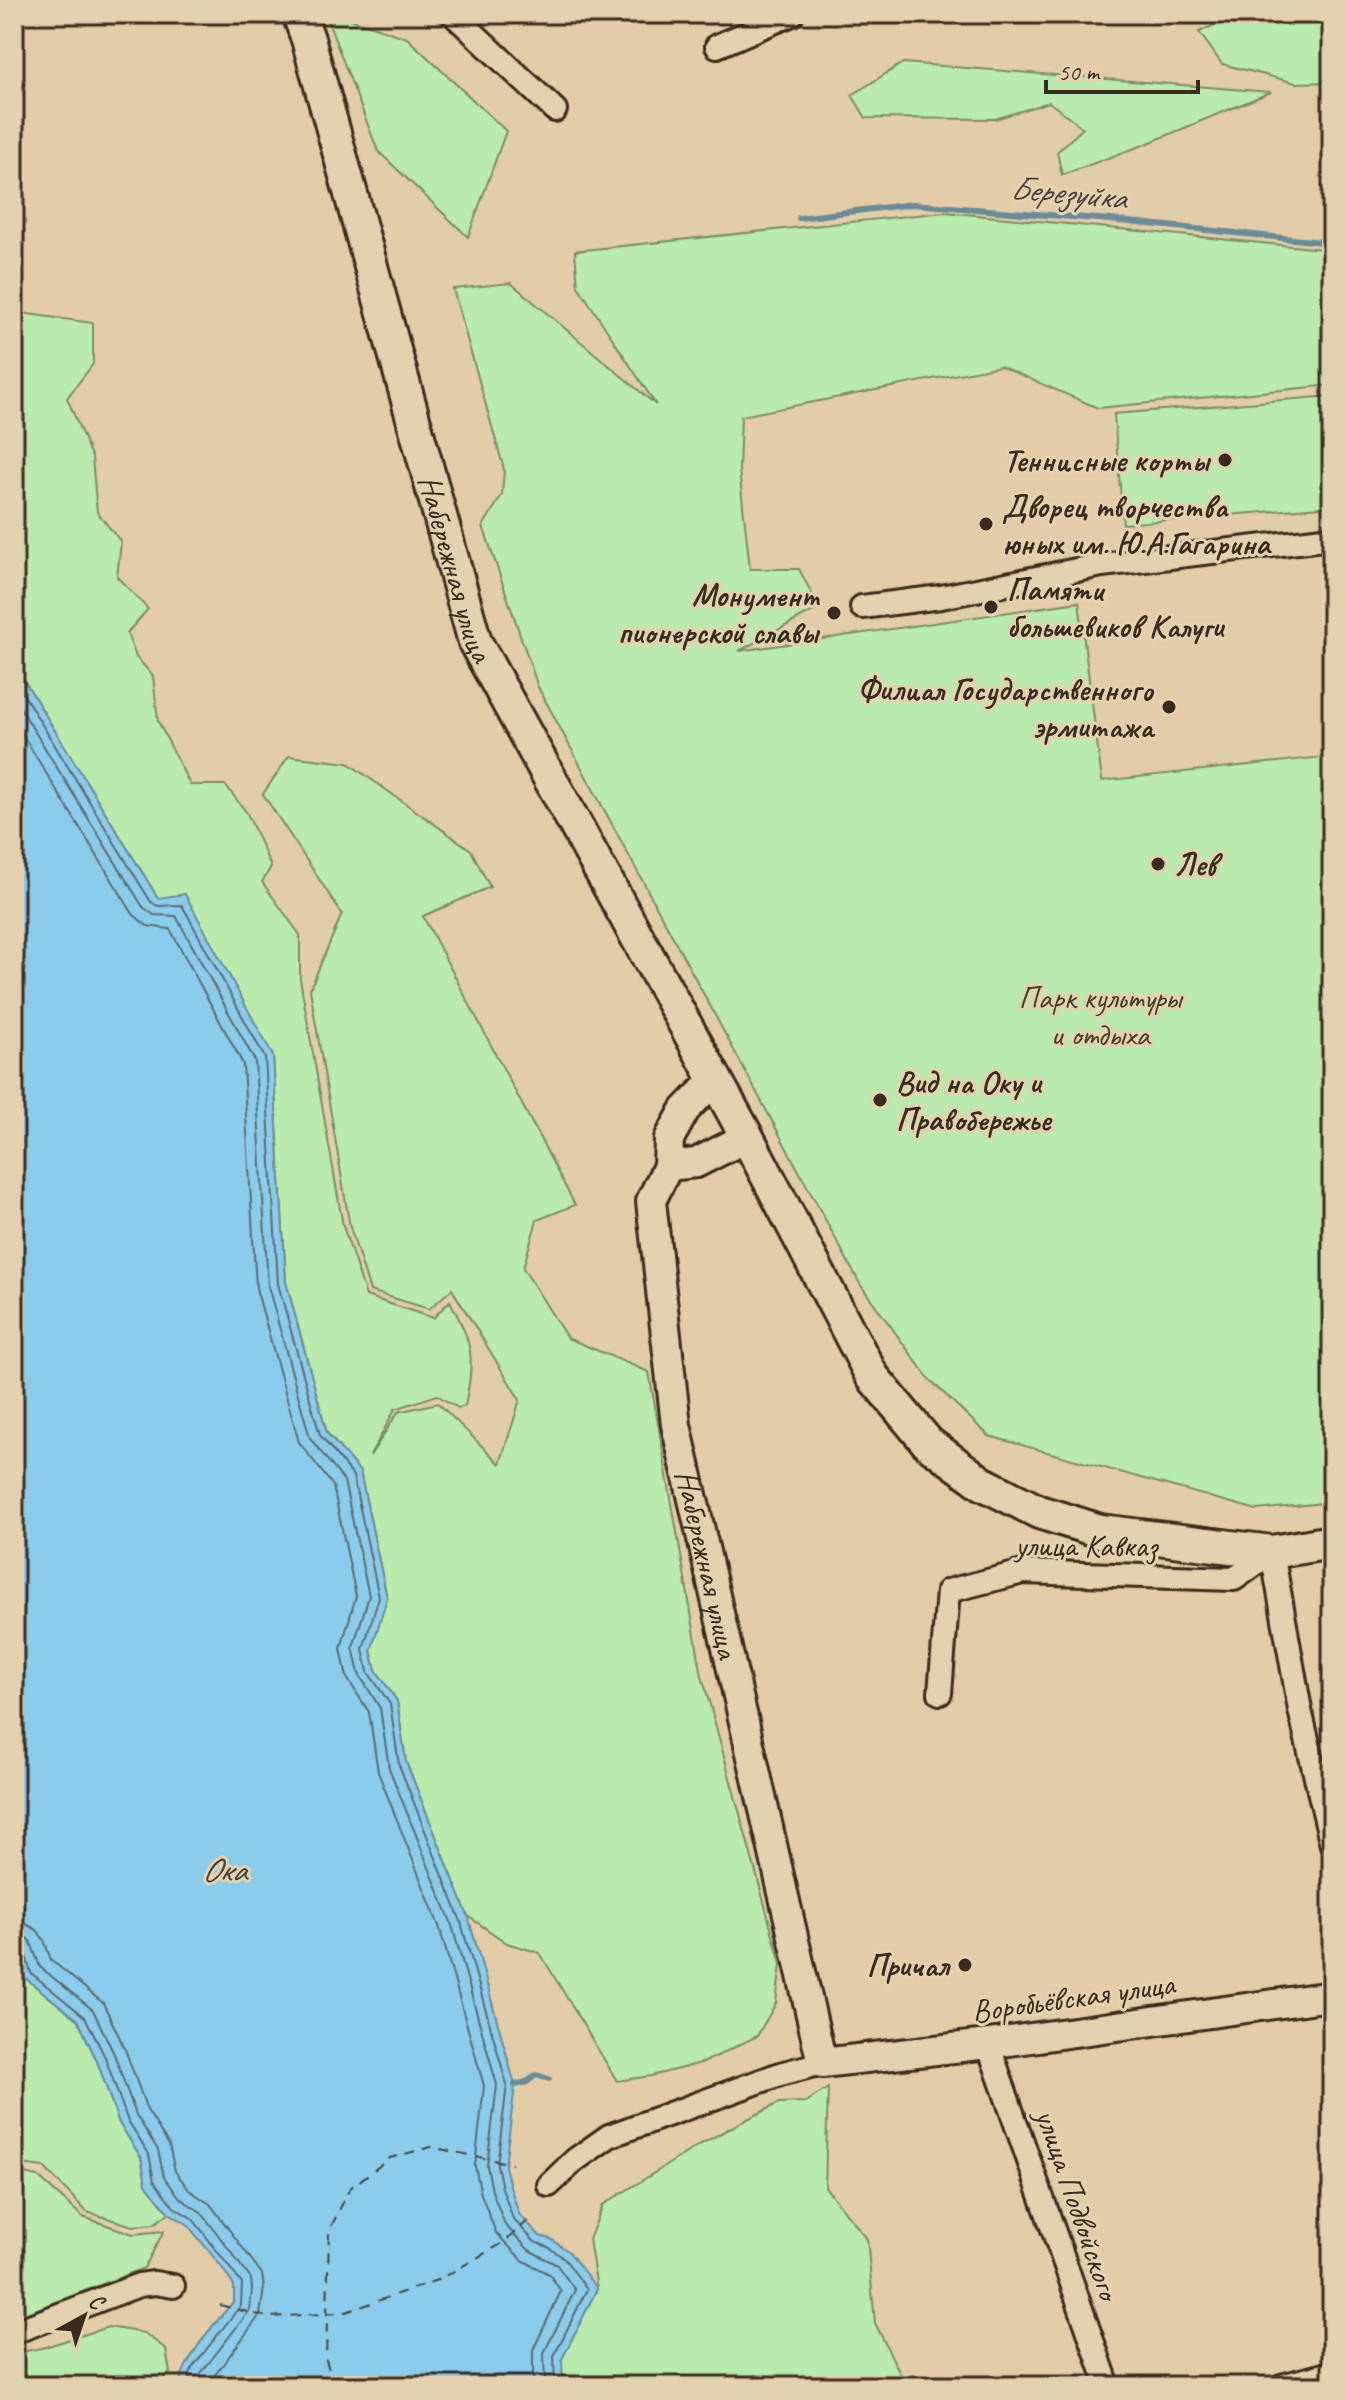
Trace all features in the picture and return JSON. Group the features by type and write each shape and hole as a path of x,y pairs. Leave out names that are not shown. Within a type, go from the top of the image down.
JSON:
{"main road":[{"name":"Набережная улица","path":"299,14 475,642 747,1137 872,1376 928,1443 982,1483 1039,1512 1100,1531 1272,1552 1332,1542"}],"street":[{"path":"453,14 555,110"},
{"path":"717,46 792,14"},
{"path":"862,607 941,597 1102,565 1332,538"},
{"name":"Набережная улица","path":"715,1079 685,1110 669,1139 668,1166 651,1201 676,1425 822,2063"},
{"path":"668,1166 696,1163 747,1137"},
{"path":"1272,1552 1300,1710 1332,1845"},
{"name":"улица Кавказ","path":"940,1693 948,1591 1023,1572 1234,1579 1272,1552"},
{"name":"Воробьёвская улица","path":"822,2063 988,2044 1332,1996"},
{"name":"улица Подвойского","path":"988,2044 1108,2386"},
{"path":"549,2185 575,2160 609,2136 780,2074 822,2063"},
{"path":"14,2332 139,2285 155,2283 173,2286"},
{"path":"1281,2386 1332,2373"}],"green space":[{"path":"325,14 336,14 407,38 506,131 468,237 378,151"},
{"path":"1239,14 1332,14 1332,82 1296,83 1222,64 1199,32"},
{"path":"903,63 1271,92 1062,175 1057,152 1083,128 1049,102 995,119 866,118 852,95"},
{"name":"Парк культуры и отдыха","path":"945,212 1332,250 1332,385 1098,408 1000,366 741,416 739,469 750,569 799,569 819,608 739,651 1079,602 1102,781 1332,756 1332,1502 1257,1510 989,1436 929,1379 860,1284 538,687 483,526 502,495 504,469 453,289 511,283 656,405 578,286 575,251"},
{"path":"14,307 28,314 93,323 93,364 67,398 92,458 97,512 121,542 117,577 148,609 127,633 136,657 153,676 158,721 190,785 225,785 247,813 271,867 262,882 300,935 300,979 343,1226 366,1296 433,1318 450,1301 467,1341 471,1362 465,1406 458,1408 437,1395 395,1409 370,1456 398,1412 438,1403 500,1464 520,1400 452,1289 429,1309 370,1291 350,1227 310,989 342,914 263,794 289,756 348,763 471,850 490,887 423,916 575,1205 537,1220 523,1268 567,1338 649,1372 702,1676 781,1964 776,2003 757,2036 705,2062 617,2081 540,1953 507,1943 468,1916 406,1762 397,1701 376,1670 371,1650 387,1598 360,1472 327,1433 286,1282 273,1056 158,898 14,664"},
{"name":"Теннисные корты","path":"1332,396 1332,506 1123,524 1114,414"},
{"path":"14,1937 24,1977 78,2020 97,2061 119,2123 141,2157 147,2184 169,2213 154,2224 133,2226 87,2212 44,2167 14,2163"},
{"path":"828,2088 825,2187 867,2239 875,2323 906,2386 563,2386 561,2359 597,2289 589,2239 603,2205 730,2128 779,2103 806,2102"},
{"path":"14,2172 38,2177 83,2217 133,2234 164,2231 144,2268 14,2318"},
{"path":"108,2327 144,2333 166,2349 170,2373 154,2386 14,2386 14,2353 42,2348"}],"water":[{"name":"Ока","path":"14,664 158,898 185,894 273,1056 286,1282 327,1433 360,1472 387,1598 371,1651 376,1670 397,1701 406,1762 468,1916 515,2085 505,2166 510,2186 519,2214 540,2236 551,2239 569,2252 597,2289 562,2359 563,2386 178,2386 194,2352 234,2301 234,2286 187,2224 169,2213 146,2184 141,2157 119,2123 97,2061 78,2020 24,1977 14,1937"}],"waterway":[{"name":"Березуйка","path":"799,218 913,204 1332,243"},
{"path":"515,2085 527,2082 536,2075 549,2079"}],"ferry route":[{"path":"334,2386 326,2360 329,2231 350,2188 390,2158 431,2147 512,2164"},
{"path":"220,2305 267,2317 343,2313 440,2279 503,2243 529,2220"}],"place":[{"name":"Теннисные корты","path":"1225,460"},
{"name":"Дворец творчества юных им. Ю.А.Гагарина","path":"986,524"},
{"name":"Памяти большевиков Калуги","path":"991,607"},
{"name":"Монумент пионерской славы","path":"834,613"},
{"name":"Филиал Государственного эрмитажа","path":"1169,707"},
{"name":"Лев","path":"1158,864"},
{"name":"Вид на Оку и Правобережье","path":"880,1100"},
{"name":"Причал","path":"965,1965"}]}
